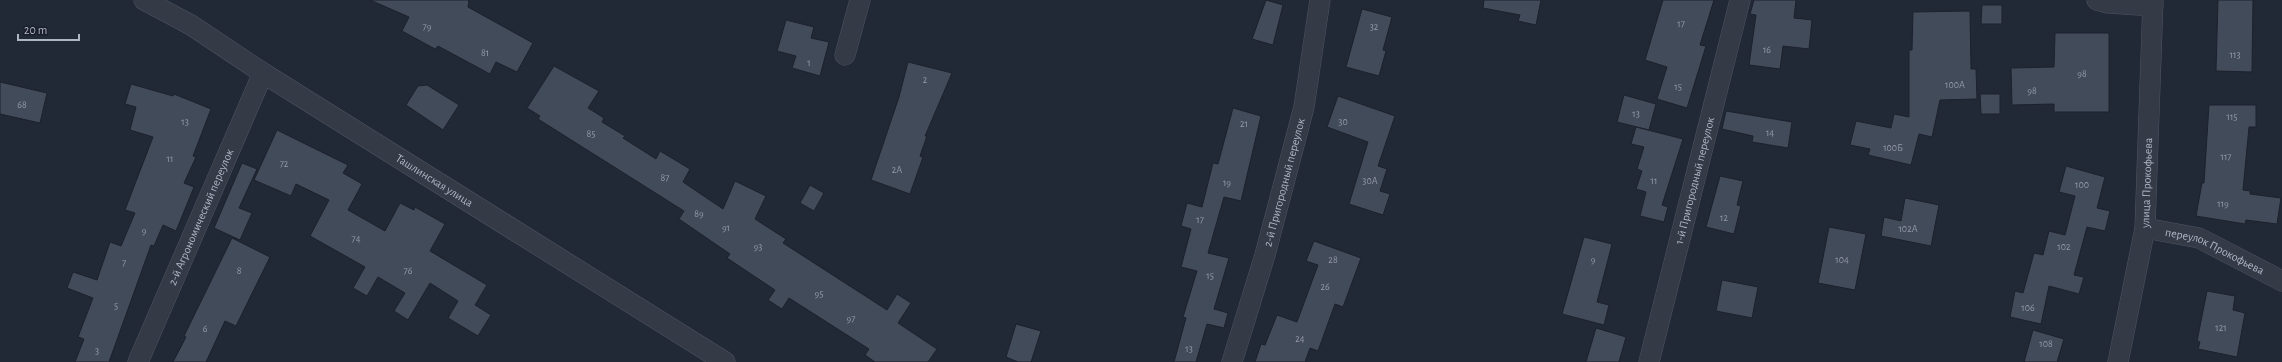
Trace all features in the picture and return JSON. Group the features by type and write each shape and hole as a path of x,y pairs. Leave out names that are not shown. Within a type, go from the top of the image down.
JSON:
{"street":[{"name":"Ташлинская улица","path":"144,0 191,25 263,73 725,362"},
{"path":"845,55 860,0"},
{"name":"2-й Пригородный переулок","path":"1232,362 1265,255 1304,107 1320,0"},
{"name":"1-й Пригородный переулок","path":"1649,362 1740,0"},
{"path":"2097,0 2108,3 2153,3"},
{"name":"улица Прокофьева","path":"2118,362 2145,228 2153,3"},
{"name":"2-й Агрономический переулок","path":"138,362 263,73"},
{"name":"переулок Прокофьева","path":"2145,228 2199,238 2282,281"}],"building":[{"path":"370,0 469,0 468,7 533,43 517,72 496,62 490,74 438,46 435,49 402,31 409,17"},
{"path":"1266,0 1283,5 1273,45 1252,39"},
{"path":"1484,0 1541,0 1536,25 1518,21 1520,15 1483,8"},
{"path":"1663,0 1714,0 1700,45 1706,46 1687,108 1657,99 1667,67 1645,60"},
{"path":"1754,0 1796,0 1794,18 1812,20 1809,49 1783,46 1780,69 1749,65 1756,15 1750,14"},
{"path":"2218,0 2253,0 2252,72 2216,71"},
{"path":"1982,5 2002,5 2002,24 1981,24"},
{"path":"1362,9 1392,17 1383,50 1386,51 1379,76 1346,67"},
{"path":"1970,11 1971,69 1976,69 1977,99 1940,100 1932,137 1919,134 1911,165 1868,155 1870,149 1850,145 1856,121 1891,128 1894,114 1909,117 1909,50 1912,50 1913,12"},
{"path":"786,20 814,27 811,38 829,42 820,76 792,68 796,56 777,51"},
{"path":"2055,33 2109,33 2109,112 2054,112 2054,104 2012,105 2011,68 2054,67"},
{"path":"908,62 952,73 925,136 927,136 920,156 923,157 910,194 871,180 899,97"},
{"path":"554,66 599,91 588,108 604,118 602,122 625,136 623,138 656,159 660,151 690,169 683,182 723,209 735,181 766,196 755,219 786,239 783,243 887,310 897,294 911,303 898,323 937,349 928,362 875,362 865,355 869,349 789,298 782,309 768,300 775,290 727,258 730,254 679,219 684,211 538,119 540,116 527,108"},
{"path":"0,82 47,93 40,123 0,114"},
{"path":"131,84 173,96 174,94 211,109 193,156 196,157 184,183 194,187 176,231 163,225 154,246 151,245 109,362 75,362 84,339 78,337 93,298 67,288 73,272 97,280 110,242 121,246 135,213 125,210 153,137 130,130 136,107 125,104"},
{"path":"427,85 459,105 443,130 406,105 418,86"},
{"path":"1980,94 2000,94 2000,114 1981,114"},
{"path":"1624,95 1656,104 1649,130 1617,122"},
{"path":"1338,96 1395,116 1378,166 1387,169 1380,191 1390,194 1383,215 1349,204 1368,142 1327,127"},
{"path":"2209,105 2256,105 2256,127 2249,127 2243,190 2250,191 2250,194 2281,198 2277,224 2246,220 2245,224 2196,216 2202,183 2204,183"},
{"path":"1233,108 1261,116 1241,201 1224,197 1208,253 1229,258 1214,309 1228,313 1224,328 1207,324 1196,362 1174,362 1186,318 1183,317 1197,271 1181,267 1191,229 1181,226 1187,203 1202,207 1213,163 1218,164"},
{"path":"1726,111 1792,122 1788,148 1752,142 1753,136 1722,129"},
{"path":"1636,127 1683,139 1662,205 1668,207 1664,222 1640,216 1646,192 1636,189 1642,171 1637,169 1644,147 1631,144"},
{"path":"277,130 348,165 343,173 362,184 348,210 385,231 400,203 414,210 415,207 445,224 430,251 487,285 475,305 491,315 478,336 448,318 458,301 430,283 408,320 394,311 405,293 378,277 367,296 353,288 365,267 310,236 329,200 296,184 291,196 254,180"},
{"path":"242,163 257,169 239,208 252,213 240,240 214,228"},
{"path":"2066,166 2105,177 2097,208 2110,211 2105,231 2087,227 2074,275 2084,277 2079,294 2049,286 2041,324 2010,317 2015,291 2023,293 2034,253 2043,255 2049,231 2065,235 2075,196 2059,192"},
{"path":"1720,176 1743,181 1737,205 1741,206 1734,234 1706,227"},
{"path":"810,185 824,193 814,211 800,203"},
{"path":"1905,198 1939,205 1931,246 1881,236 1884,217 1901,221"},
{"path":"1829,227 1866,234 1855,290 1818,283"},
{"path":"1584,237 1612,244 1597,302 1609,305 1604,325 1562,314"},
{"path":"232,238 270,257 236,326 225,321 206,362 173,362 186,337 184,336"},
{"path":"1314,241 1361,258 1343,307 1335,304 1318,351 1310,348 1305,362 1255,362 1261,344 1265,345 1277,315 1297,322 1318,265 1306,261"},
{"path":"1722,280 1758,287 1752,318 1716,311"},
{"path":"2207,291 2235,296 2233,310 2245,313 2237,357 2198,349 2200,342 2197,341"},
{"path":"1016,324 1041,331 1031,362 1018,362 1006,357"},
{"path":"1596,328 1626,337 1619,362 1586,362"},
{"path":"2033,330 2064,339 2057,362 2024,362"}]}
